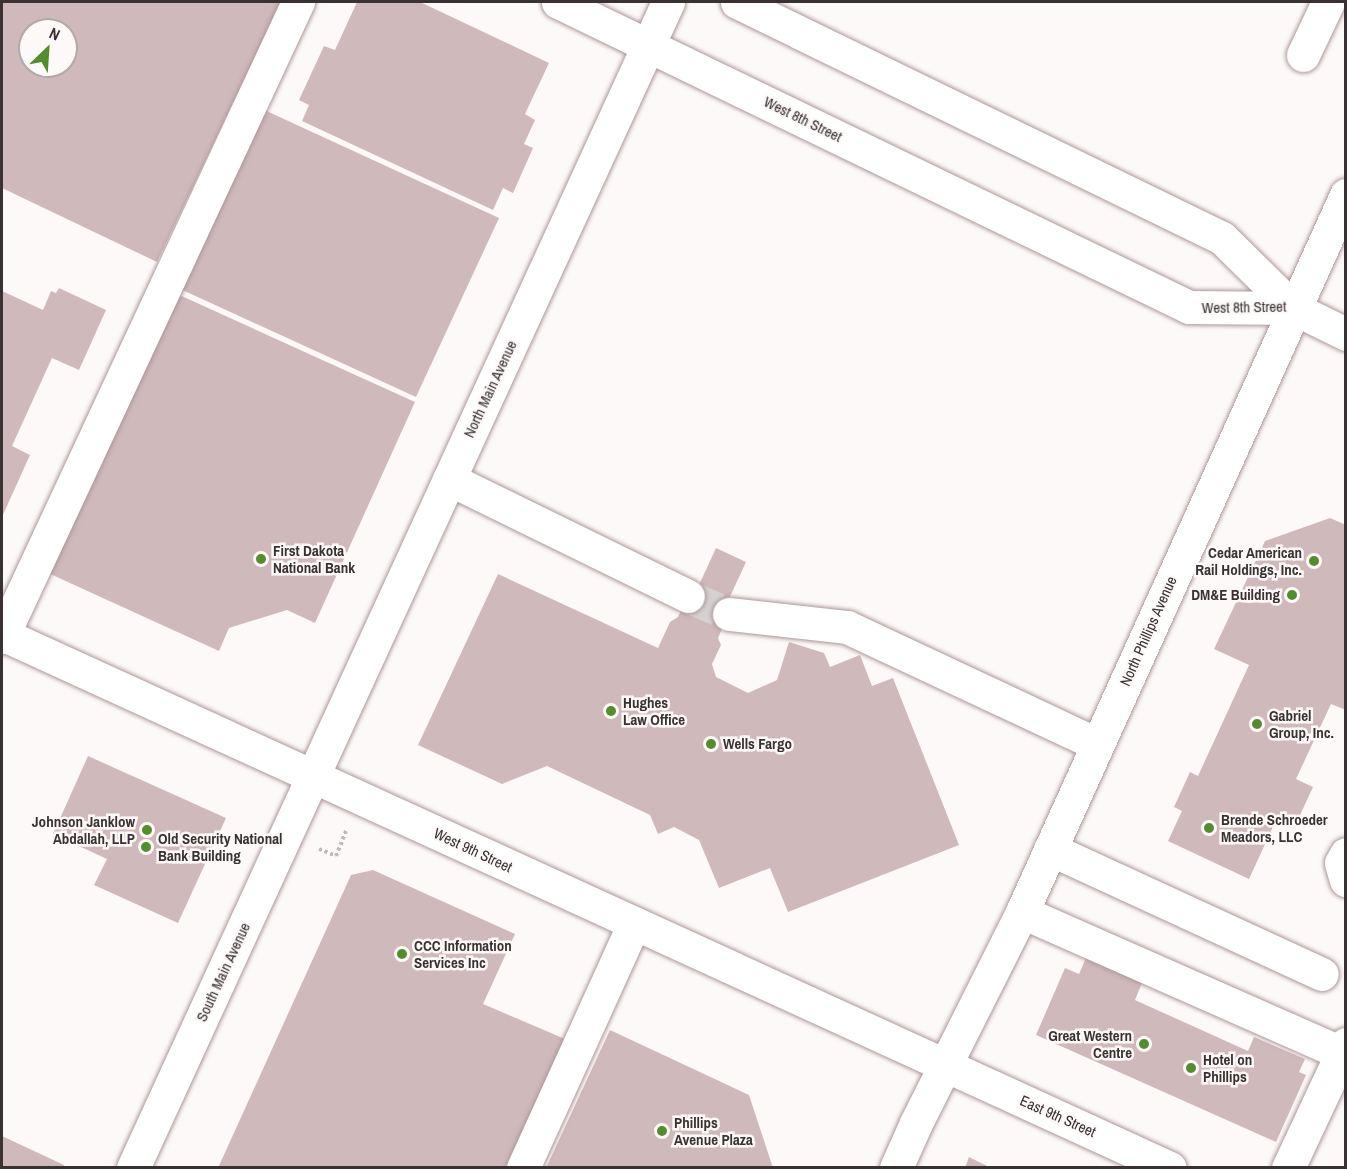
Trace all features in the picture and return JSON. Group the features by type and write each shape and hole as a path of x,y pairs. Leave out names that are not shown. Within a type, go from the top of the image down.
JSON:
{"street":[{"path":"2,635 298,2"},
{"name":"West 8th Street","path":"558,2 648,43 1189,308 1293,308"},
{"name":"North Main Avenue","path":"313,777 668,2"},
{"name":"West 8th Street","path":"737,2 1222,238 1293,308"},
{"path":"1303,55 1328,2"},
{"name":"North Phillips Avenue","path":"896,1167 1022,912 1346,195"},
{"path":"1293,308 1346,334"},
{"path":"449,479 688,596"},
{"path":"729,615 847,627 1097,744"},
{"name":"West 9th Street","path":"2,635 945,1065"},
{"name":"South Main Avenue","path":"133,1167 313,777"},
{"path":"1050,849 1322,974"},
{"path":"1346,854 1341,863 1346,880"},
{"path":"1022,912 1343,1049 1288,1167"},
{"path":"523,1167 634,923"},
{"name":"East 9th Street","path":"945,1065 1170,1167"}],"path":[{"path":"317,848 336,856 349,824"}],"building":[{"path":"2,2 281,2 157,262 2,188"},
{"path":"357,2 420,2 549,63 525,114 535,120 524,144 533,148 513,193 503,188 493,210 302,121 309,105 299,100 324,46 335,50"},
{"path":"260,108 499,218 416,397 178,288"},
{"path":"59,288 106,310 79,370 52,358 12,446 30,455 2,517 2,291 43,310 51,291 56,293"},
{"path":"175,293 415,402 315,623 287,610 229,628 219,651 48,573"},
{"path":"1330,518 1346,525 1346,710 1331,704 1296,779 1313,787 1295,826 1277,818 1249,879 1168,841 1182,811 1174,807 1190,772 1198,776 1249,665 1214,649 1265,541"},
{"path":"716,548 746,562 728,601 731,609 718,638 721,645 712,664 716,677 748,693 777,680 789,642 824,653 830,667 860,655 872,686 893,678 959,845 788,912 770,868 719,888 699,840 674,827 658,834 650,815 547,766 502,784 418,745 498,574 658,648 670,622 678,617 690,591 699,585"},
{"name":"Old Security National Bank Building","path":"88,756 226,818 178,923 94,885 107,859 53,834"},
{"path":"373,870 515,934 483,1004 565,1039 505,1168 218,1168 351,875"},
{"name":"Great Western Centre","path":"1086,958 1142,983 1135,1000 1248,1051 1254,1037 1305,1059 1299,1072 1306,1075 1276,1142 1036,1035 1065,968 1079,974"},
{"name":"Phillips Avenue Plaza","path":"610,1030 749,1095 773,1168 546,1168"},
{"path":"2,1136 64,1165 63,1168 2,1168"},
{"path":"969,1157 991,1168 965,1168"}],"tunnel":[{"path":"688,596 729,614"}],"place":[{"name":"First Dakota National Bank","path":"261,559"},
{"name":"Cedar American Rail Holdings, Inc.","path":"1314,561"},
{"name":"DM&E Building","path":"1292,595"},
{"name":"Hughes Law Office","path":"611,711"},
{"name":"Gabriel Group, Inc.","path":"1257,724"},
{"name":"Wells Fargo","path":"711,744"},
{"name":"Brende Schroeder Meadors, LLC","path":"1209,828"},
{"name":"Johnson Janklow Abdallah, LLP","path":"147,830"},
{"name":"Old Security National Bank Building","path":"146,847"},
{"name":"CCC Information Services Inc","path":"402,954"},
{"name":"Great Western Centre","path":"1144,1044"},
{"name":"Hotel on Phillips","path":"1191,1068"},
{"name":"Phillips Avenue Plaza","path":"662,1131"}]}
